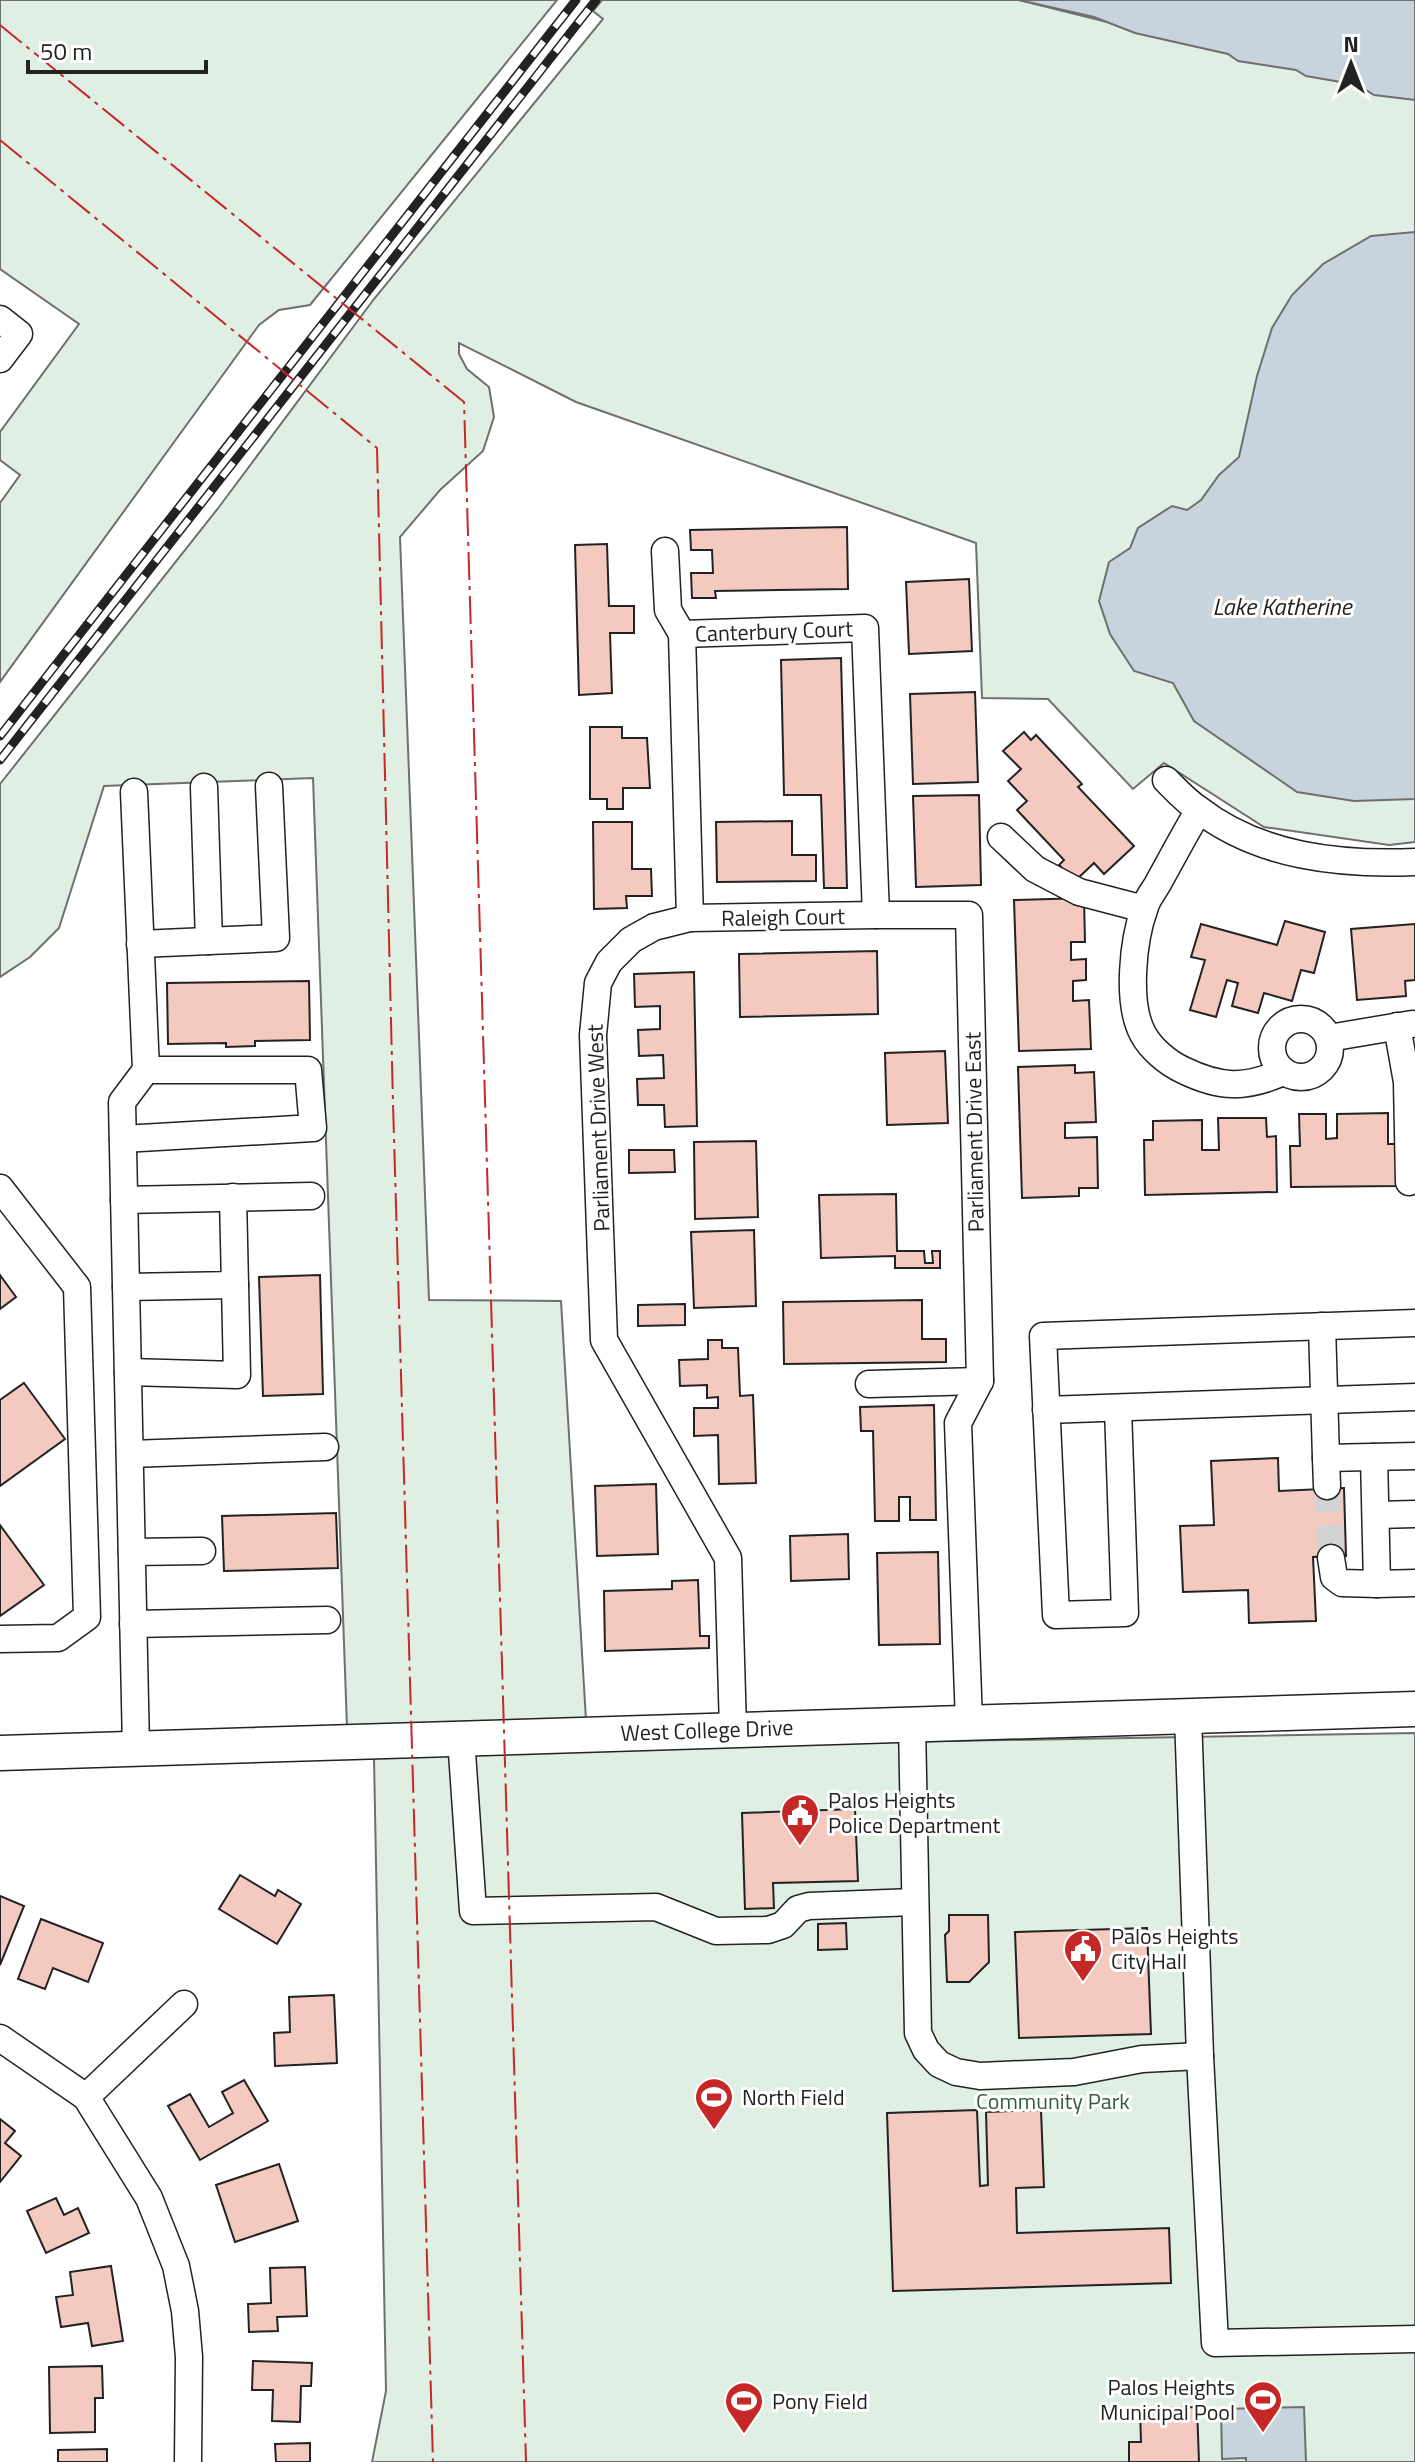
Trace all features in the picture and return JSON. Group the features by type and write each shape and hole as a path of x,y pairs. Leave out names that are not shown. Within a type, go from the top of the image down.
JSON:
{"main road":[{"name":"West College Drive","path":"0,1753 1415,1709"}],"street":[{"path":"0,319 19,334 0,359"},
{"path":"665,551 668,610 682,634 690,918"},
{"name":"Canterbury Court","path":"682,634 865,628 876,915"},
{"path":"1166,780 1199,810 1247,838 1283,850 1330,862 1415,862"},
{"path":"140,944 276,938 269,786"},
{"path":"204,787 209,941"},
{"path":"134,792 146,1070 122,1102 136,1748"},
{"path":"1199,810 1144,909 1135,953 1133,983 1142,1032 1153,1049 1176,1067 1205,1081 1225,1086 1253,1083 1283,1072"},
{"path":"1001,837 1035,869 1079,892 1144,909"},
{"name":"Raleigh Court","path":"690,918 876,915"},
{"name":"Parliament Drive East","path":"876,915 969,915 980,1381 958,1423 969,1722"},
{"name":"Parliament Drive West","path":"690,918 654,927 631,940 609,962 598,983 593,1035 604,1340 728,1558 733,1729"},
{"path":"1307,1019 1316,1023 1329,1038 1329,1057 1318,1072 1301,1078 1283,1072 1272,1056 1274,1036 1287,1022 1307,1019"},
{"path":"1329,1038 1406,1025 1409,1182"},
{"path":"123,1139 313,1128 308,1070 146,1070"},
{"path":"0,1188 77,1287 87,1617 58,1638 0,1639"},
{"path":"124,1200 311,1196"},
{"path":"128,1372 237,1375 233,1197"},
{"path":"126,1287 235,1285"},
{"path":"1118,1408 1125,1613 1056,1615 1043,1336 1415,1323"},
{"path":"1322,1326 1327,1486"},
{"path":"869,1384 980,1381"},
{"path":"1046,1410 1415,1397"},
{"path":"130,1454 325,1447"},
{"path":"1326,1458 1415,1456"},
{"path":"1374,1457 1377,1584"},
{"path":"1376,1515 1415,1514"},
{"path":"132,1552 202,1551"},
{"path":"1331,1558 1334,1577 1342,1583 1415,1583"},
{"path":"133,1624 327,1620"},
{"path":"1188,1716 1200,2056 1215,2343 1415,2339"},
{"path":"912,1724 918,2033 926,2050 939,2064 956,2072 980,2076 1074,2072 1142,2059 1200,2056"},
{"path":"461,1738 473,1911 656,1907 716,1931 768,1930 783,1925 798,1909 809,1906 914,1902"},
{"path":"86,2097 184,2004"},
{"path":"0,2038 86,2097 149,2198 176,2266 185,2311 189,2357 188,2462"}],"green space":[{"path":"0,0 557,0 310,305 279,310 259,325 0,682 0,503 20,475 0,460 0,432 79,324 0,269"},
{"path":"602,0 1019,0 1415,99 1415,842 1389,845 1264,827 1164,763 1133,789 1048,699 982,698 976,543 576,402 459,343 459,354 467,369 489,387 494,417 483,451 440,490 400,537 429,1300 561,1301 586,1720 347,1727 313,778 104,786 59,928 30,957 0,977 0,784 219,507 374,299 603,19 593,11"},
{"name":"Community Park","path":"1415,1733 1415,2462 372,2462 386,2391 374,1758 719,1745"}],"water":[{"path":"1019,0 1415,0 1415,100 1374,95 1358,85 1306,76 1296,70 1238,61 1228,54 1135,33 1094,17"},
{"name":"Lake Katherine","path":"1415,232 1415,799 1354,801 1297,792 1194,721 1173,683 1134,671 1110,634 1099,601 1109,562 1130,548 1138,528 1172,506 1187,510 1201,500 1219,475 1239,457 1257,376 1272,328 1292,295 1323,264 1371,236"},
{"name":"Palos Heights Municipal Pool","path":"1304,2407 1306,2462 1222,2459 1221,2409"}],"building":[{"path":"847,527 848,589 715,591 716,598 692,598 691,573 713,573 712,550 691,550 690,530"},
{"path":"607,544 609,606 634,606 634,633 610,633 612,693 579,695 575,545"},
{"path":"969,579 972,651 909,654 906,582"},
{"path":"841,658 847,888 824,888 821,795 784,795 781,660"},
{"path":"975,692 978,782 913,784 910,694"},
{"path":"590,727 622,727 622,738 647,738 650,788 623,788 623,809 607,809 607,799 590,799"},
{"path":"1024,732 1031,740 1036,735 1082,784 1078,787 1134,846 1104,874 1094,863 1075,881 1059,865 1064,860 1017,810 1027,801 1008,781 1021,769 1003,751"},
{"path":"979,795 981,885 916,887 913,796"},
{"path":"792,821 792,855 816,855 816,881 717,882 716,822"},
{"path":"593,822 632,822 632,869 651,869 652,896 626,896 627,908 594,909"},
{"path":"1084,898 1085,942 1071,942 1071,960 1086,959 1086,980 1073,981 1073,1001 1089,1000 1091,1049 1019,1051 1014,900"},
{"path":"1285,921 1325,932 1314,973 1301,970 1292,1001 1264,993 1258,1013 1232,1006 1238,983 1227,980 1216,1017 1190,1010 1205,960 1191,957 1201,924 1277,945"},
{"path":"1415,924 1415,980 1405,981 1406,996 1357,1000 1351,929"},
{"path":"877,951 878,1014 740,1017 739,954"},
{"path":"694,972 697,1126 665,1127 664,1105 638,1105 637,1079 664,1078 663,1055 639,1056 638,1030 660,1029 660,1006 635,1007 634,974"},
{"path":"309,981 310,1040 255,1041 255,1046 226,1047 226,1043 168,1044 167,983"},
{"path":"945,1051 948,1123 887,1125 885,1053"},
{"path":"1075,1065 1075,1073 1094,1072 1096,1122 1065,1123 1065,1138 1097,1137 1098,1188 1079,1188 1079,1196 1022,1198 1018,1067"},
{"path":"1388,1113 1388,1144 1398,1144 1398,1186 1291,1187 1290,1146 1300,1146 1299,1114 1326,1114 1326,1139 1337,1138 1337,1114"},
{"path":"1218,1118 1266,1118 1267,1137 1276,1136 1277,1192 1145,1195 1144,1140 1153,1140 1153,1121 1202,1120 1202,1150 1219,1150"},
{"path":"756,1141 758,1217 695,1219 694,1142"},
{"path":"629,1150 674,1150 675,1172 629,1173"},
{"path":"896,1194 897,1251 924,1251 925,1263 933,1263 932,1251 940,1251 940,1268 895,1268 895,1256 821,1258 819,1195"},
{"path":"754,1230 756,1306 694,1308 691,1232"},
{"path":"0,1275 16,1297 0,1309"},
{"path":"320,1275 323,1394 263,1396 259,1277"},
{"path":"922,1300 922,1339 946,1339 946,1362 784,1364 783,1302"},
{"path":"685,1304 685,1325 638,1326 638,1305"},
{"path":"708,1340 722,1340 722,1348 738,1348 740,1396 753,1395 756,1483 719,1484 718,1435 694,1436 694,1408 718,1408 718,1397 707,1398 707,1385 680,1386 679,1360 708,1359"},
{"path":"24,1383 65,1439 0,1486 0,1400"},
{"path":"934,1405 936,1520 910,1520 910,1497 899,1497 899,1521 875,1521 873,1431 861,1431 860,1407"},
{"path":"1278,1458 1279,1491 1344,1488 1346,1556 1313,1557 1316,1621 1249,1623 1248,1590 1183,1592 1180,1526 1214,1525 1211,1461"},
{"path":"656,1484 658,1554 597,1556 595,1486"},
{"path":"336,1513 338,1568 224,1571 222,1516"},
{"path":"0,1525 44,1585 0,1616"},
{"path":"848,1534 849,1579 791,1581 790,1536"},
{"path":"938,1552 940,1644 879,1645 877,1553"},
{"path":"698,1580 700,1636 709,1636 709,1648 605,1651 604,1591 672,1589 672,1581"},
{"name":"Palos Heights Police Department","path":"855,1809 858,1881 773,1883 774,1908 745,1909 742,1813"},
{"path":"240,1875 275,1896 278,1890 301,1904 277,1944 219,1909"},
{"path":"0,1896 24,1906 0,1965"},
{"path":"949,1915 988,1915 989,1962 969,1982 947,1982 945,1935 949,1931"},
{"path":"41,1919 103,1943 88,1982 53,1968 45,1989 18,1979"},
{"path":"846,1923 847,1949 818,1950 818,1924"},
{"name":"Palos Heights City Hall","path":"1147,1928 1151,2034 1019,2038 1015,1932"},
{"path":"334,1995 337,2063 275,2066 274,2033 290,2032 289,1997"},
{"path":"244,2080 268,2121 200,2160 168,2106 190,2094 209,2127 233,2113 222,2092"},
{"path":"977,2110 980,2186 988,2185 986,2112 1041,2110 1044,2187 1016,2188 1017,2233 1169,2228 1171,2283 893,2291 887,2113"},
{"path":"0,2119 15,2131 5,2143 21,2156 0,2182"},
{"path":"279,2164 298,2221 235,2242 216,2185"},
{"path":"56,2198 64,2215 78,2208 89,2233 46,2253 27,2211"},
{"path":"111,2266 123,2341 92,2346 88,2323 61,2327 56,2297 73,2295 70,2272"},
{"path":"305,2267 307,2316 277,2317 278,2331 249,2332 248,2304 271,2303 270,2268"},
{"path":"253,2361 312,2363 311,2386 301,2386 300,2422 272,2421 273,2390 252,2390"},
{"path":"102,2366 103,2398 95,2398 95,2432 50,2433 49,2367"},
{"path":"1197,2407 1199,2462 1129,2462 1129,2442 1141,2442 1140,2409"},
{"path":"310,2443 310,2462 276,2462 275,2444"},
{"path":"107,2449 107,2462 58,2462 58,2450"}],"tunnel":[{"path":"1327,1486 1331,1558"}],"railway":[{"path":"0,736 576,0"},
{"path":"0,760 596,0"}],"power":[{"path":"0,25 464,402 526,2462"},
{"path":"0,140 377,448 433,2462"}],"place":[{"name":"Palos Heights Police Department","path":"800,1847"},
{"name":"Palos Heights City Hall","path":"1083,1983"},
{"name":"North Field","path":"714,2131"},
{"name":"Palos Heights Municipal Pool","path":"1263,2434"},
{"name":"Pony Field","path":"744,2435"}]}
